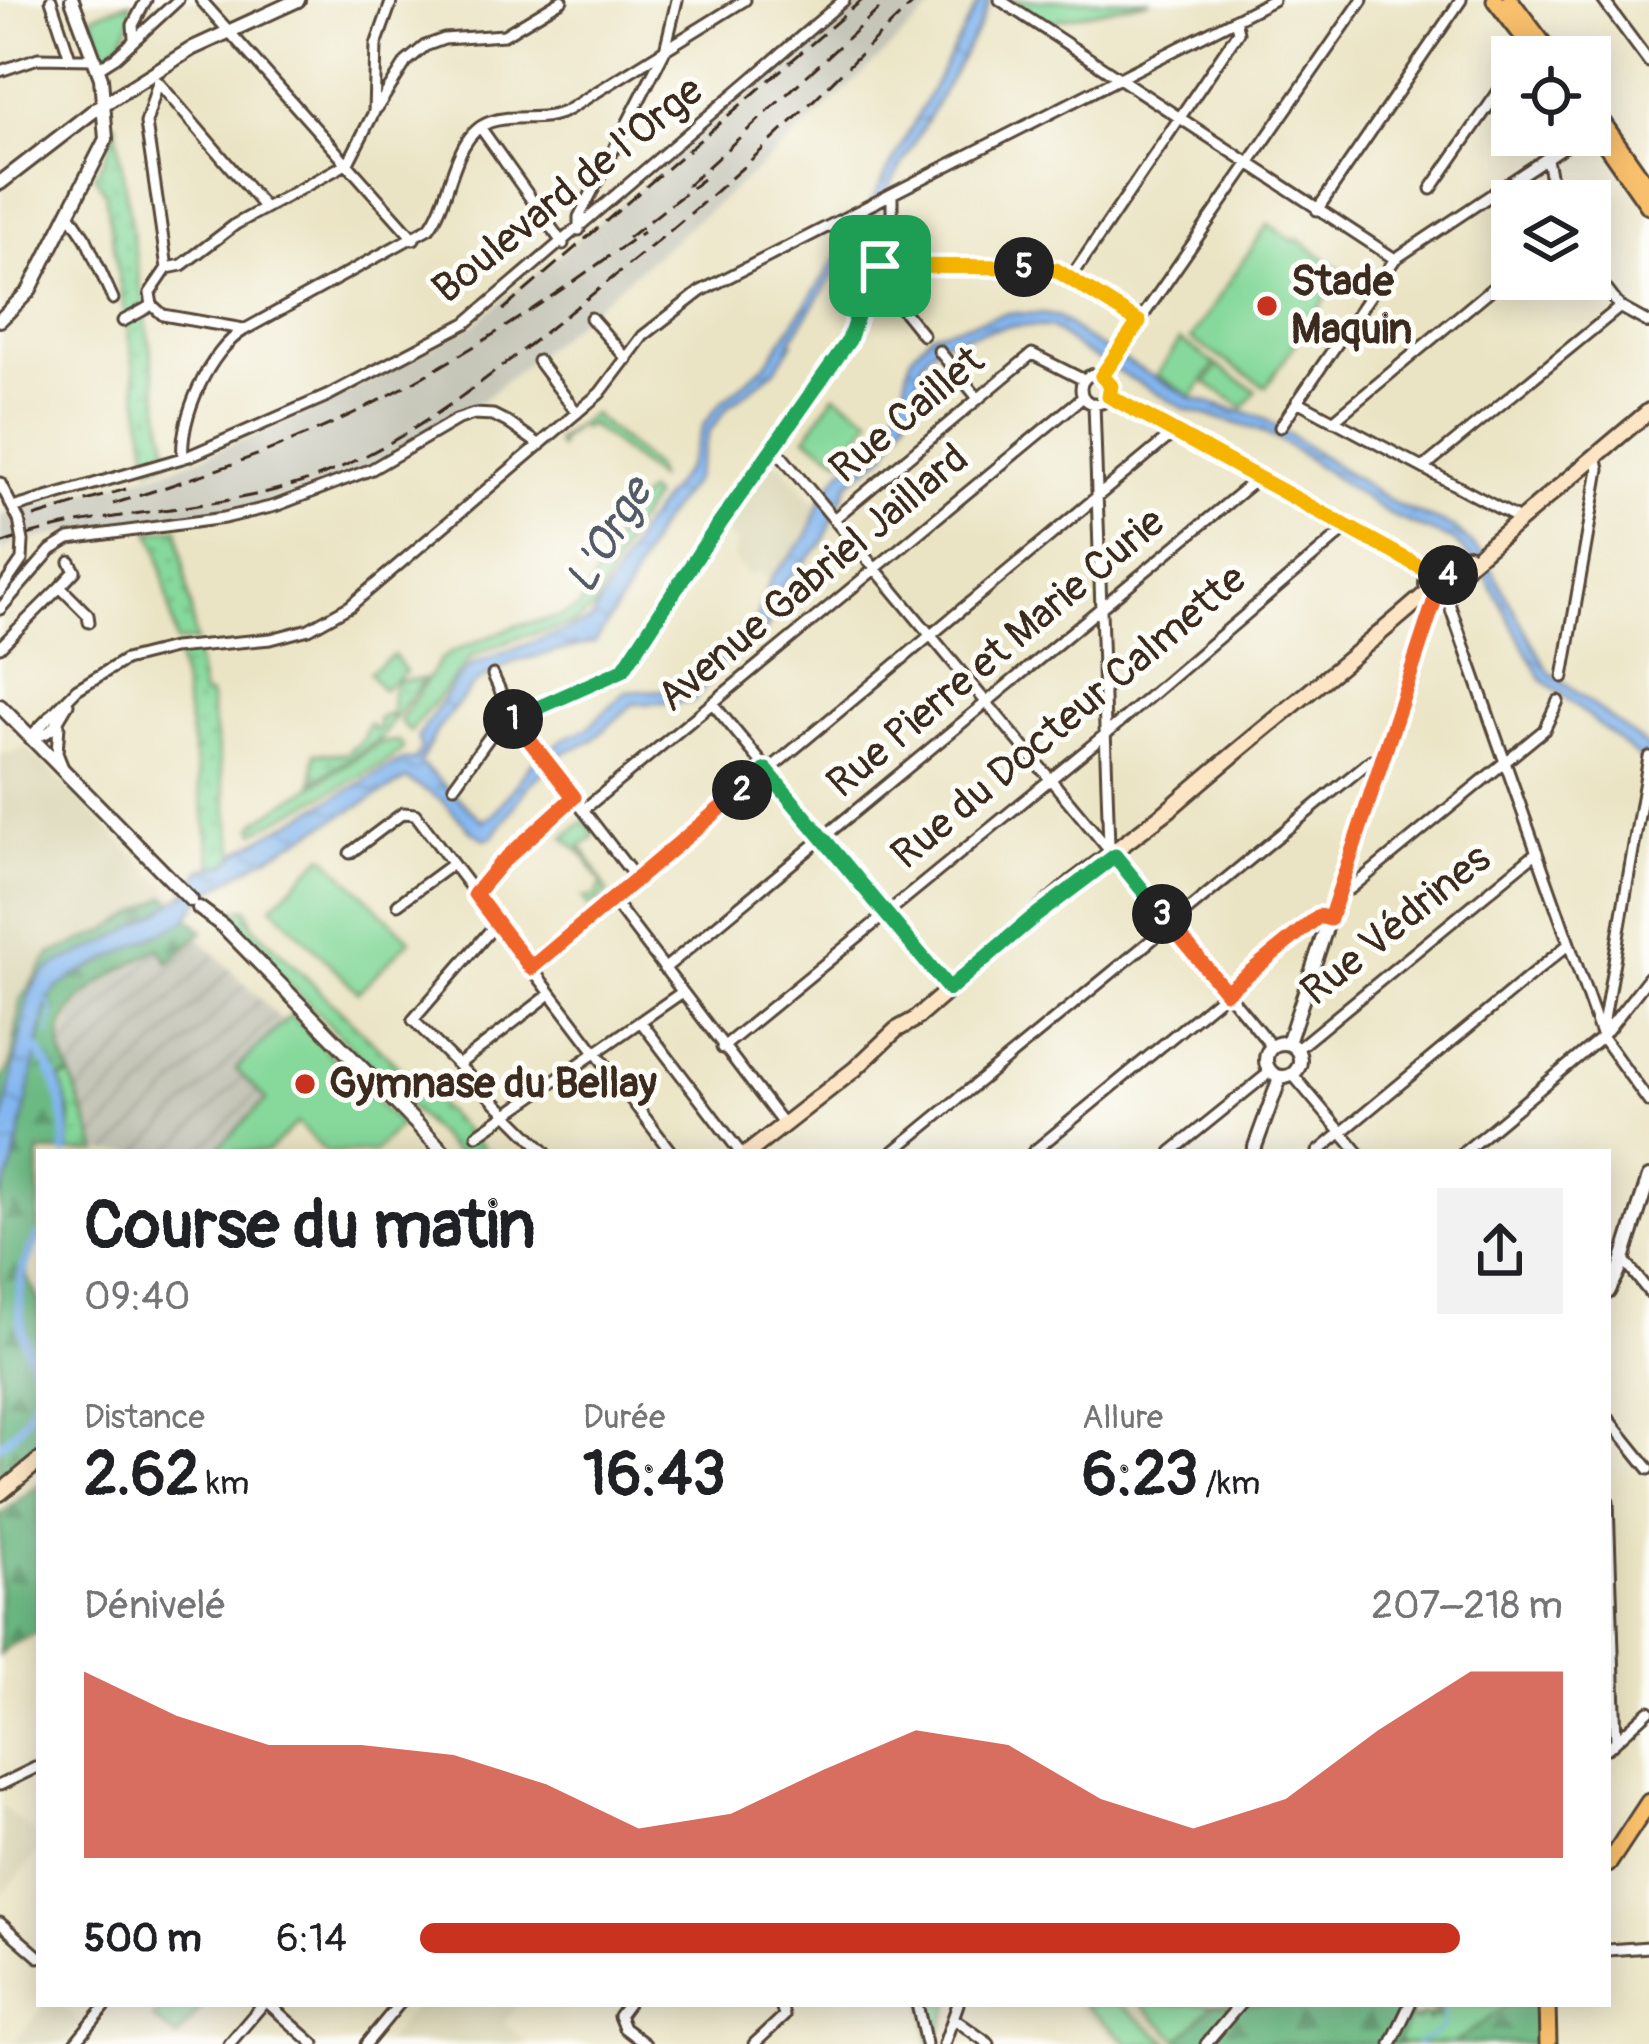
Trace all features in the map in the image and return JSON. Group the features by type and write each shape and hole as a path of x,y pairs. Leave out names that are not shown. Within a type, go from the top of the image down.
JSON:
{"main road":[{"path":"1495,0 1519,36"},
{"path":"1510,0 1537,36"},
{"path":"1611,132 1649,190"},
{"path":"1623,148 1645,165"},
{"path":"1611,152 1649,190"},
{"path":"1610,156 1649,206"},
{"path":"756,1149 1649,411"},
{"path":"0,1493 36,1463"},
{"path":"1611,1847 1649,1800"},
{"path":"1611,1859 1649,1800"},
{"path":"1546,2007 1548,2044"}],"street":[{"path":"51,0 70,58"},
{"path":"0,320 25,298 105,144 105,103 72,0"},
{"path":"0,71 38,58 95,64 178,0"},
{"path":"201,0 414,239"},
{"path":"0,183 105,103 230,31 298,0"},
{"path":"374,112 376,45 392,0"},
{"path":"123,321 148,305 150,292 167,268 182,265 236,224 347,163 398,72 424,46 444,39 504,34 562,0"},
{"path":"665,50 677,0"},
{"path":"183,458 182,447 210,361 221,347 244,330 414,239 437,217 462,153 480,127 497,120 558,115 653,61 745,0"},
{"name":"Boulevard de l'Orge","path":"16,507 183,458 327,397 466,323 844,0"},
{"path":"1000,0 1395,259"},
{"path":"30,737 77,689 124,660 156,651 271,639 328,620 391,574 600,393 652,327 701,291 1273,0"},
{"path":"1113,854 1107,839 1111,816 1099,495 1084,380 1106,371 1362,0"},
{"path":"1317,210 1461,0"},
{"path":"1603,0 1649,62"},
{"path":"134,38 140,7"},
{"path":"140,7 148,26"},
{"path":"1070,279 1238,32 1235,19"},
{"path":"579,230 579,217 653,61"},
{"path":"156,77 266,208"},
{"path":"156,77 146,123 167,268"},
{"path":"1431,189 1491,102"},
{"path":"480,127 563,244"},
{"path":"1280,427 1395,259 1552,156"},
{"path":"1547,159 1552,180"},
{"path":"454,787 495,729 623,670 849,340 892,217 892,195"},
{"path":"68,212 113,299"},
{"path":"873,269 1046,267 1139,322"},
{"path":"873,269 923,335"},
{"path":"1333,421 1491,289"},
{"path":"1611,295 1620,307 1649,323"},
{"path":"148,305 164,315 244,330"},
{"path":"1424,467 1620,307"},
{"path":"591,318 627,359"},
{"path":"939,351 977,397"},
{"name":"Rue Caillet","path":"834,517 1032,354 1084,380"},
{"path":"538,361 577,413"},
{"path":"1106,371 1109,396 1347,528 1439,585 1602,1037 1649,1102"},
{"name":"Avenue Gabriel Jaillard","path":"584,810 876,568 1089,400 1109,396"},
{"path":"1297,401 1518,517"},
{"path":"0,609 51,550 69,538 204,521 275,506 372,469 474,414 493,415 539,445"},
{"path":"531,968 1176,431"},
{"path":"773,446 1272,1047"},
{"path":"1563,677 1599,469 1596,455"},
{"name":"Rue Pierre et Marie Curie","path":"664,969 1258,478"},
{"path":"0,483 16,507 23,541 22,560 0,592"},
{"name":"Rue du Docteur Calmette","path":"722,1048 1107,733 1347,528"},
{"path":"0,646 75,571 70,562"},
{"path":"1176,1149 1300,1063 1292,1046 1439,585"},
{"path":"60,587 88,615 89,622"},
{"path":"493,675 513,719 635,877"},
{"path":"30,737 49,734 77,689"},
{"path":"1341,886 1350,889 1544,730 1558,700"},
{"path":"713,704 949,989"},
{"path":"0,706 432,1149"},
{"path":"59,721 57,753 65,773"},
{"path":"897,1149 1371,760 1380,762"},
{"path":"1602,1037 1648,762"},
{"path":"475,894 500,864 574,797"},
{"path":"350,854 403,813 415,814 668,1149"},
{"name":"Rue Védrines","path":"1292,1046 1537,852"},
{"path":"398,904 451,865"},
{"path":"611,898 784,1124"},
{"path":"192,900 442,1149"},
{"path":"1037,1149 1319,916 1330,919"},
{"path":"496,924 413,1020 541,1149"},
{"path":"1321,1149 1569,944"},
{"path":"1468,1149 1602,1037 1649,977"},
{"path":"477,1136 681,993"},
{"path":"458,1065 549,994"},
{"path":"641,1022 754,1149"},
{"path":"1272,1047 1292,1046"},
{"path":"1272,1047 1266,1061 1355,1149"},
{"path":"1254,1149 1281,1075"},
{"path":"1611,1285 1649,1177"},
{"path":"1623,1258 1649,1292"},
{"path":"1611,1422 1649,1469"},
{"path":"1611,1684 1612,1745"},
{"path":"1612,1745 1649,1711"},
{"path":"0,1785 36,1767"},
{"path":"0,1923 36,1955"},
{"path":"1611,1950 1649,1947"},
{"path":"74,2044 104,2007"},
{"path":"229,2044 263,2007"},
{"path":"270,2007 314,2044"},
{"path":"365,2044 397,2007"},
{"path":"626,2007 621,2024 645,2044"},
{"path":"754,2044 784,2016 782,2007"},
{"path":"918,2007 926,2044"},
{"path":"944,2044 957,2007"},
{"path":"1206,2044 1237,2007"},
{"path":"1391,2044 1409,2007"},
{"path":"953,2018 989,2044"}],"shaded area":[{"path":"854,0 941,0 790,142 476,406 368,466 294,495 218,514 13,543 0,552 0,516 175,467 277,426 472,325 633,193"},
{"path":"774,462 782,465 818,508 808,536 794,555 765,578 759,572 750,576 733,557 737,544 722,532"},
{"path":"28,748 185,906 55,976 0,1169 0,755"},
{"path":"199,938 283,1022 236,1069 266,1100 219,1146 222,1149 98,1149 62,1045 71,1016 90,993 159,949 169,965"},
{"path":"1,1805 36,1834 36,1855 2,1895"},
{"path":"44,2007 62,2007 81,2023 63,2044 13,2044"},
{"path":"415,2007 517,2007 504,2023 530,2044 384,2044"},
{"path":"1075,2007 1236,2007 1205,2044 1121,2044"}],"green space":[{"path":"1011,0 1151,0 1046,22"},
{"path":"130,2 126,32 105,54 92,16"},
{"path":"115,122 169,460 150,467 105,192 94,175 105,159"},
{"name":"Stade Maquin","path":"1268,224 1343,272 1266,387 1191,339"},
{"path":"1180,340 1215,364 1192,397 1157,375"},
{"path":"1218,366 1256,391 1244,408 1206,383"},
{"path":"835,394 871,418 842,460 806,437"},
{"path":"592,414 655,468 657,478 589,424 583,429 578,425 559,442 560,449 556,441"},
{"path":"647,492 653,497 629,534 594,609 574,623 472,656 410,732 400,721 440,660 515,626 579,608 632,507"},
{"path":"178,528 196,641 176,642 158,549 150,532"},
{"path":"177,651 195,651 203,695 209,695 235,855 227,864 213,867"},
{"path":"394,655 406,672 382,690 369,672"},
{"path":"424,679 379,740 313,782 315,753 346,754 362,740 369,724 375,730 380,726 378,719 389,714 393,721 392,693 397,681"},
{"path":"395,741 403,749 384,764 255,832 259,820 380,743"},
{"path":"584,821 595,835 579,849 585,851 608,893 589,907 583,898 595,896 602,884 586,858 564,837"},
{"path":"324,855 410,940 358,992 272,906"},
{"path":"166,896 203,931 169,963 159,948 95,987 69,1014 62,1030 62,1050 71,1075 59,1079 70,1115 68,1149 36,1149 36,1242 27,1256 27,1276 36,1294 36,1450 0,1474 0,1082 11,1065 20,1001 50,954 104,932"},
{"path":"247,908 252,925 484,1149 451,1149 228,922 234,911"},
{"name":"Gymnase du Bellay","path":"291,1015 400,1125 377,1149 323,1149 297,1123 270,1149 221,1149 266,1100 236,1069"},
{"path":"71,1076 97,1149 69,1149 71,1114 60,1079"},
{"path":"36,1486 36,1632 0,1655 0,1515"},
{"path":"162,2007 201,2007 178,2038 153,2019"},
{"path":"924,2007 950,2007 935,2044 930,2044"},
{"path":"1086,2007 1124,2007 1170,2044 1130,2044"},
{"path":"1144,2007 1210,2007 1179,2040"},
{"path":"1210,2007 1402,2007 1413,2019 1438,2014 1440,2007 1538,2007 1541,2044 1183,2044 1179,2040"},
{"path":"1440,2007 1505,2007 1453,2044 1402,2044 1398,2040 1410,2018 1417,2021 1423,2014 1429,2021 1432,2016 1438,2018"}],"water":[{"path":"980,0 990,0 978,29 877,209 773,372 729,406 709,432 694,480 657,528 625,595 595,642 513,662 474,684 437,730 420,763 483,821 493,815 530,765 564,739 588,728 625,692 688,689 701,662 755,622 771,578 808,536 823,494 842,470 875,445 901,401 911,356 932,333 1008,313 1058,317 1088,340 1192,398 1263,418 1397,505 1455,528 1484,556 1548,671 1649,748 1649,766 1541,678 1483,571 1454,541 1392,516 1284,443 1255,429 1185,409 1079,349 1051,327 1009,326 942,341 922,362 913,405 886,454 849,482 822,544 782,586 767,629 712,670 693,702 633,704 593,740 565,752 530,784 494,835 486,839 472,832 441,800 407,779 237,874 202,897 185,921 56,989 47,1003 14,1164 0,1200 0,1135 29,996 43,974 113,939 185,892 188,895 201,870 227,864 241,850 402,760 415,760 421,749 418,737 473,664 591,621 643,525 688,466 704,424 767,363 862,219"}],"waterway":[{"path":"46,1000 53,1009 49,1036"},
{"path":"34,1047 60,1096 65,1149"},
{"path":"42,1055 43,1050"},
{"path":"36,1242 22,1275 19,1302 22,1331 36,1374"},
{"path":"0,1444 26,1417 36,1394"},
{"path":"1416,2044 1442,2029 1444,2007"}],"railway":[{"path":"503,310 862,0"},
{"path":"687,186 889,0"},
{"path":"0,544 79,523 281,489 352,462 412,430 496,371 678,224 774,139 917,0"},
{"path":"628,238 703,179"},
{"path":"113,504 266,452 392,394 503,328 643,232"},
{"path":"34,517 126,489"}],"place":[{"name":"Stade Maquin","path":"1267,306"},
{"name":"Gymnase du Bellay","path":"305,1084"}],"route":[{"path":"874,266 880,266 1056,270 1139,322 1102,376 1111,386 1109,396 1433,574 1442,572 1450,578 1449,592 1436,596 1330,919 1319,916 1226,992 1115,856 949,989 766,770 531,968 475,894 500,864 574,797 513,719 623,670 849,340 874,266"}],"water label":[{"name":"L'Orge","path":"609,536"}]}
